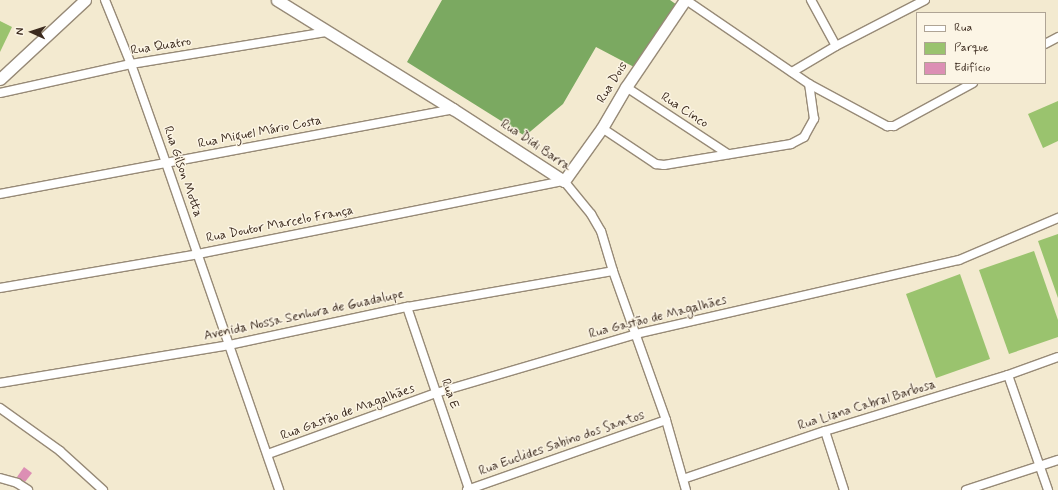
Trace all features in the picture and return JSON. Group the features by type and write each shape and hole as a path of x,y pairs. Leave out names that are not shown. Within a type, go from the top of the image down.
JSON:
{"street":[{"path":"0,79 85,0"},
{"name":"Rua Gilson Motta","path":"105,0 131,64 166,163 268,454 278,490"},
{"name":"Rua Didi Barra","path":"277,0 564,180 591,214 601,230 613,271 666,420 686,490"},
{"path":"685,0 809,84 887,126 890,126 971,84"},
{"name":"Rua Dois","path":"564,180 602,128 626,87 685,0"},
{"path":"811,0 836,46"},
{"path":"792,72 836,46 924,0"},
{"name":"Rua Quatro","path":"0,93 131,64 327,32"},
{"path":"1046,43 1058,37"},
{"path":"602,128 656,164 664,165 791,144 804,137 814,119 809,84"},
{"name":"Rua Cinco","path":"626,87 728,154"},
{"name":"Rua Miguel Mário Costa","path":"0,194 453,109"},
{"name":"Rua Doutor Marcelo França","path":"0,288 198,254 564,180"},
{"name":"Rua Gastão de Magalhães","path":"268,454 436,393 636,334 959,260 1058,218"},
{"name":"Avenida Nossa Senhora de Guadalupe","path":"0,383 229,345 407,307 613,271"},
{"name":"Rua E","path":"407,307 468,490"},
{"name":"Rua Liana Cabral Barbosa","path":"683,479 825,431 1008,375 1058,357"},
{"path":"1008,375 1048,490"},
{"path":"0,408 60,451 103,490"},
{"name":"Rua Euclides Sabino dos Santos","path":"468,490 666,420"},
{"path":"825,431 844,490"},
{"path":"966,490 1058,460"},
{"path":"0,478 17,483 28,490"}],"green space":[{"path":"442,0 670,0 677,5 634,67 596,47 563,104 525,136 407,62"},
{"path":"0,21 12,27 0,52"},
{"path":"1058,101 1058,141 1043,148 1028,114"},
{"path":"1058,234 1058,298 1038,241"},
{"path":"1034,251 1058,320 1058,337 1009,354 979,270"},
{"path":"960,274 990,359 936,378 906,294"}],"building":[{"path":"24,467 32,473 25,482 17,477"}]}
